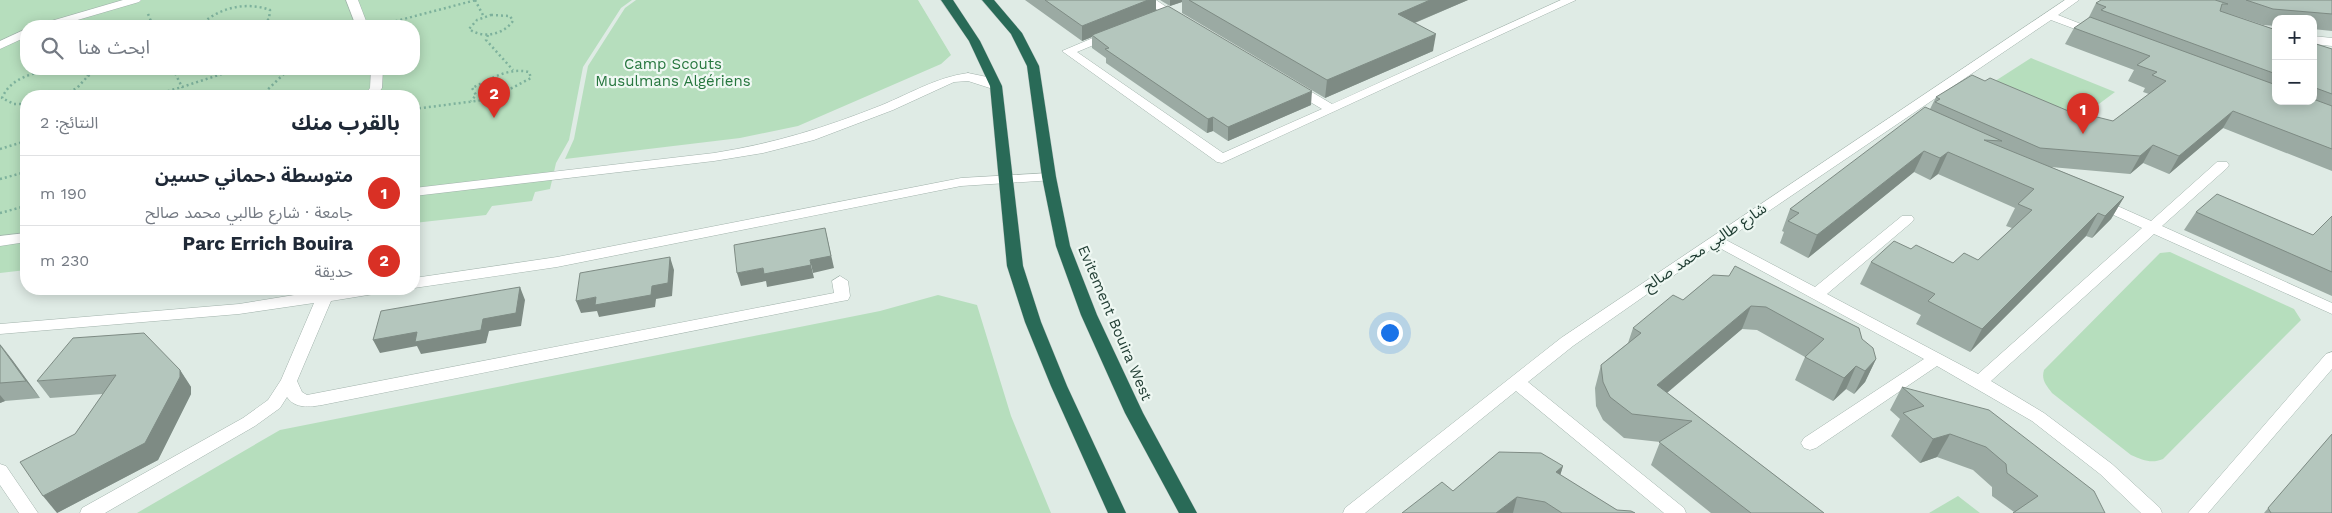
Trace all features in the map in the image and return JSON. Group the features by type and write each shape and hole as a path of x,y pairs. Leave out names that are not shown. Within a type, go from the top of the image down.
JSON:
{"highway":[{"path":"947,0 975,39 986,59 996,86 1004,181 1015,266 1033,322 1059,386 1117,513"},
{"name":"Evitement Bouira West","path":"988,0 1016,33 1033,66 1049,177 1062,246 1089,315 1134,413 1188,513"}],"street":[{"path":"67,20 135,0"},
{"path":"352,0 360,20"},
{"path":"1148,0 1185,23"},
{"path":"1122,30 1068,51 1222,159 1330,108 1570,0"},
{"name":"شارع طالبي محمد صالح","path":"1352,513 1567,342 1714,240 2073,0"},
{"path":"1150,20 1185,6"},
{"path":"2050,16 2104,36"},
{"path":"0,45 20,36"},
{"path":"2317,40 2332,42"},
{"path":"2317,49 2332,55"},
{"path":"374,90 377,75"},
{"path":"420,191 714,157 763,149 809,137 888,107 950,79 968,77 983,80 996,86"},
{"path":"1287,83 1330,108"},
{"path":"1902,114 1919,122"},
{"path":"1979,382 2222,165"},
{"path":"420,283 557,262 961,182 1049,177"},
{"path":"2090,198 2332,309"},
{"path":"1816,295 1907,219"},
{"path":"0,241 20,239"},
{"path":"1714,240 1979,382 2038,417 2106,469 2153,513"},
{"path":"289,381 295,396 305,401 322,399 842,296 840,281"},
{"path":"89,513 250,422 274,404 289,381 324,295"},
{"path":"0,329 239,309 324,295"},
{"path":"2197,513 2332,358"},
{"path":"1810,444 1936,359"},
{"path":"1516,382 1677,513"},
{"path":"0,471 29,513"}],"path":[{"path":"399,20 476,0 484,17"},
{"path":"210,20 226,11 258,6 265,8 272,14 268,20"},
{"path":"510,16 513,22 508,28 488,34 475,34 469,30 472,23 484,17 510,16"},
{"path":"488,34 486,40 513,70"},
{"path":"420,108 491,99 531,78 529,72 513,70 472,88 476,95 471,101"},
{"path":"20,103 6,102 2,98 4,92 19,80 35,75"},
{"path":"176,75 182,86"},
{"path":"172,90 218,75"},
{"path":"267,90 283,75"},
{"path":"74,90 78,88 88,76"},
{"path":"0,149 20,143"},
{"path":"0,179 20,174"},
{"path":"0,213 20,208"}],"green space":[{"path":"0,0 632,0 621,8 583,67 569,140 556,163 550,189 535,192 532,201 492,206 486,215 420,222 420,90 20,90 20,271 0,273"},
{"name":"Camp Scouts Musulmans Algériens","path":"636,0 918,0 951,55 941,64 798,126 740,138 565,159 574,139 588,66 625,8"},
{"path":"2031,58 2115,92 2076,121 1989,85"},
{"path":"2170,252 2294,309 2301,320 2163,459 2151,461 2131,455 2052,393 2045,382 2043,374 2044,370 2160,253"},
{"path":"938,295 977,305 1011,416 1051,513 137,513 280,430 880,311"},
{"path":"1958,496 1980,513 1929,513"}],"building":[{"path":"1045,0 1148,0 1082,26"},
{"path":"1189,0 1430,0 1398,14 1436,34 1327,80"},
{"path":"2101,0 2215,0 2228,4 2222,4 2220,11 2272,29 2272,73 2101,10 2106,7 2096,3"},
{"path":"2246,0 2332,0 2332,14 2273,9"},
{"path":"1168,6 1312,91 1228,127 1213,117 1208,119 1105,49 1109,48 1092,35"},
{"path":"2090,17 2272,84 2272,105 2317,105 2317,100 2332,106 2332,149 2233,111 2179,156 2153,145 2140,156 2040,148 1935,102 1940,99 1936,97 1972,75 1985,81 1990,78 2085,118 2089,115 2113,121 2166,81 2152,75 2157,72 2137,65 2150,56 2074,28"},
{"path":"2317,44 2332,49 2332,94 2317,88"},
{"path":"1925,107 2002,141 1984,140 2124,197 2105,216 2098,213 1982,329 1928,301 1935,294 1871,262 1894,241 1911,249 1916,245 1953,263 1964,253 1978,260 2032,210 2018,204 2034,189 1948,152 1940,158 1924,151 1817,235 1788,221 1799,213 1790,209"},
{"path":"2217,194 2313,235 2332,216 2332,272 2196,212"},
{"path":"825,228 831,256 810,260 811,265 764,274 763,268 737,273 734,245"},
{"path":"670,257 668,283 652,286 651,295 595,305 596,297 576,301 580,273"},
{"path":"1735,266 1859,328 1862,339 1873,348 1876,359 1865,371 1856,366 1844,378 1805,357 1824,339 1766,307 1751,306 1657,385 1824,513 1751,513 1659,442 1692,421 1632,414 1610,397 1603,382 1601,365 1641,333 1633,328 1673,295 1683,300 1713,275 1729,276"},
{"path":"520,287 516,313 483,319 481,330 415,342 417,332 373,340 381,311"},
{"path":"144,333 180,370 180,377 145,443 43,496 20,462 75,434 116,375 37,381 73,338"},
{"path":"0,345 26,381 0,383"},
{"path":"1902,387 1989,410 2094,491 2105,513 2013,513 2038,496 2007,473 2006,464 1986,447 1950,434 1933,439 1903,413 1924,406"},
{"path":"2332,434 2332,513 2271,513 2268,508"},
{"path":"1499,452 1541,453 1563,466 1556,472 1617,510 1635,513 1562,513 1545,502 1517,497 1496,513 1402,513 1442,482 1453,491"}],"place":[{"name":"Parc Errich Bouira","path":"494,118"},
{"name":"متوسطة دحماني حسين","path":"2083,134"}]}
